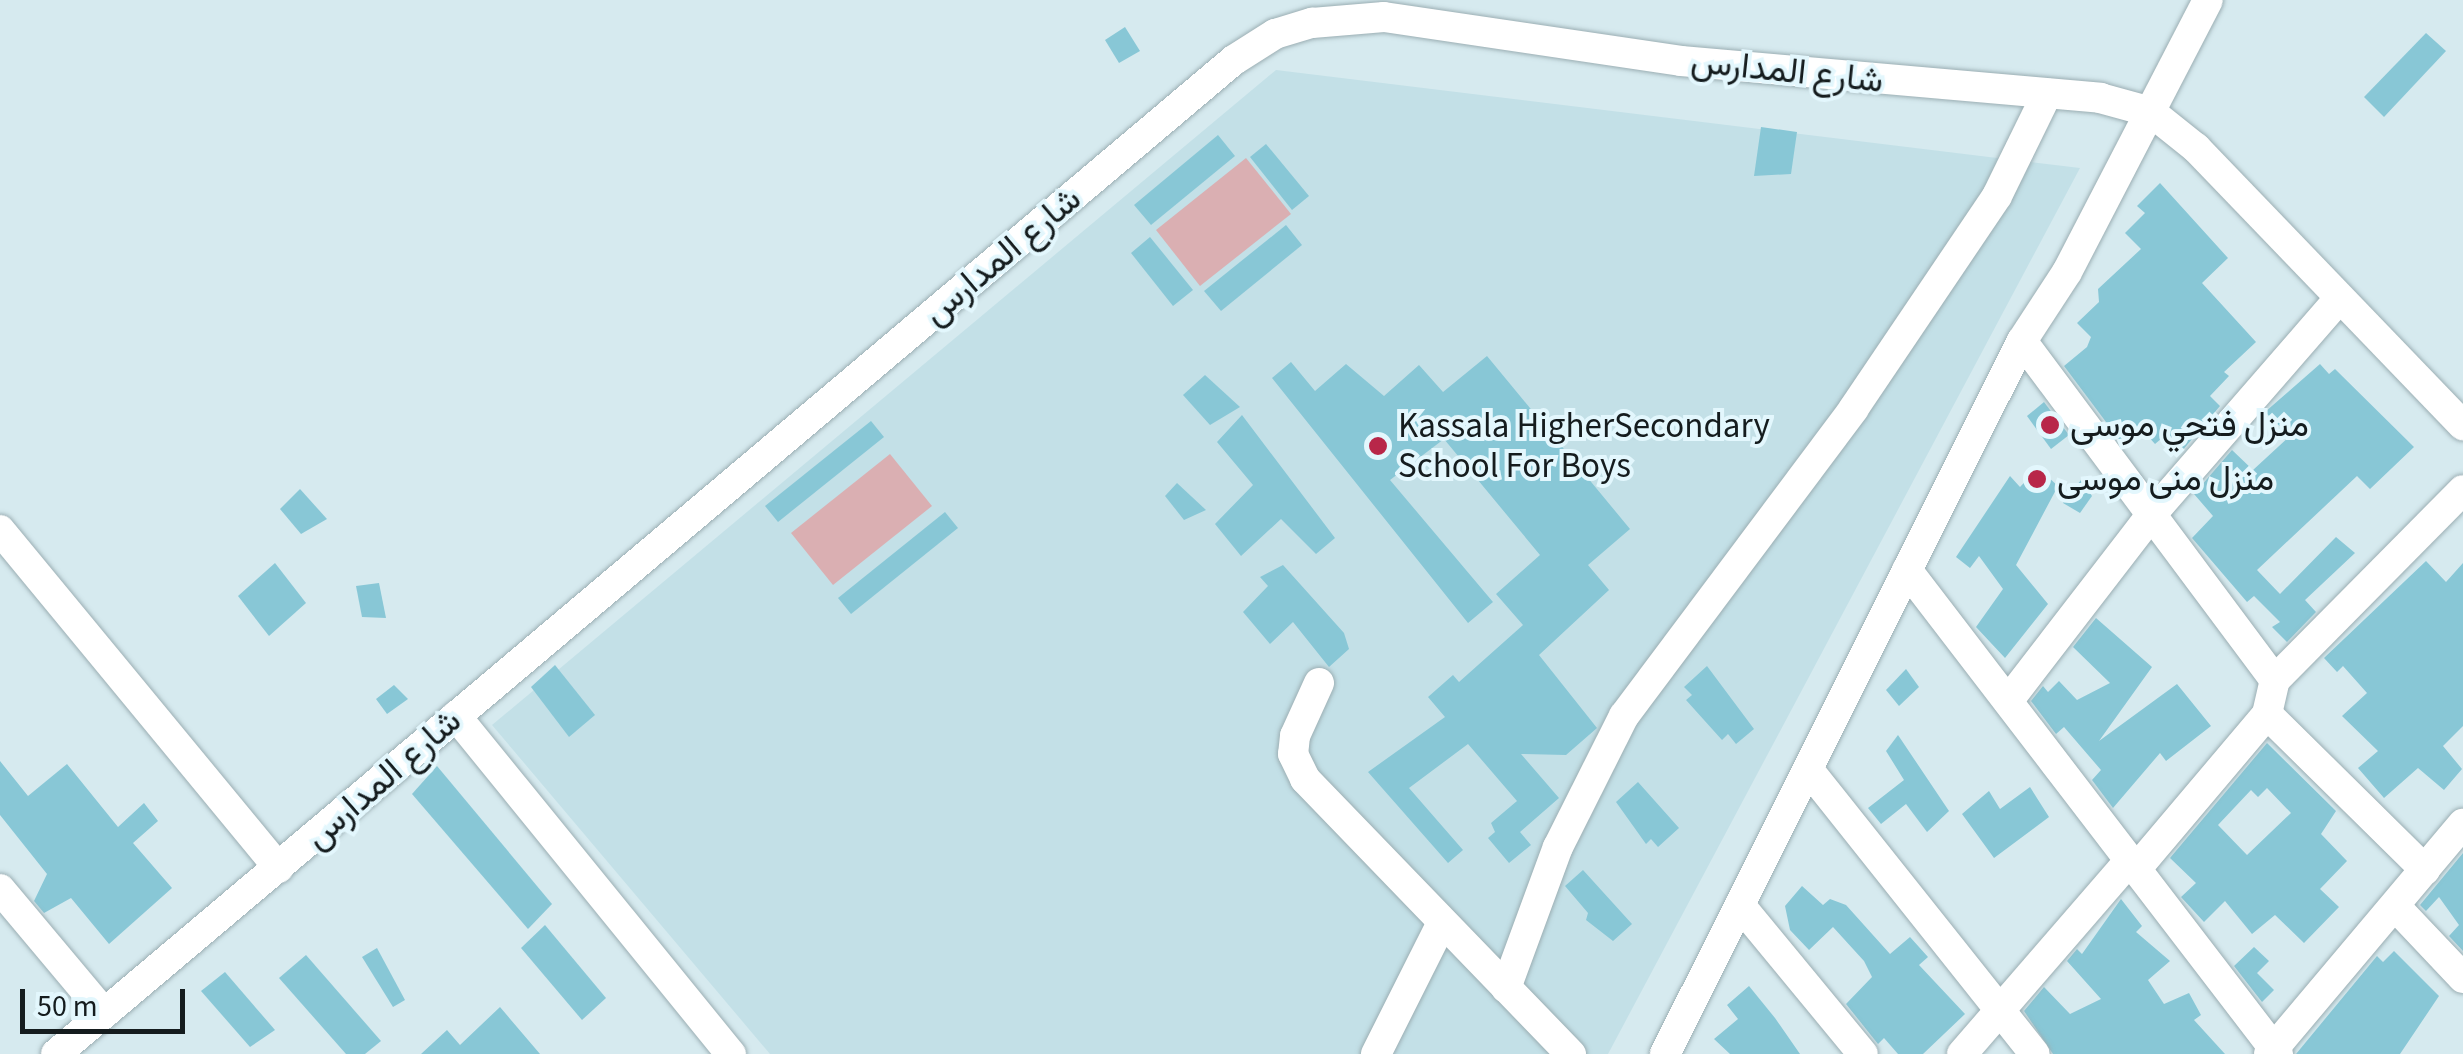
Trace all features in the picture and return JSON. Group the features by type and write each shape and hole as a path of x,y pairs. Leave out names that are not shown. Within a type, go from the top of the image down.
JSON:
{"street":[{"path":"1669,1052 2022,341 2067,272 2208,0"},
{"name":"شارع المدارس","path":"56,1054 1234,60 1275,34 1344,16 1384,17 1681,60 2100,98 2151,112"},
{"path":"1506,988 1558,847 1624,716 1854,408 1996,196 2046,94"},
{"path":"2151,112 2196,148 2463,425"},
{"path":"2008,701 2152,514 2339,299"},
{"path":"2022,341 2275,680"},
{"path":"1962,1054 2267,714 2275,680 2463,490"},
{"path":"1,533 279,868"},
{"path":"1907,570 2274,1052 2463,824"},
{"path":"1319,683 1294,736 1293,754 1305,779 1441,924 1571,1054"},
{"path":"2267,714 2426,870"},
{"path":"456,716 731,1054"},
{"path":"1808,768 2002,1006 2035,1054"},
{"path":"0,888 104,1013"},
{"path":"1740,906 1863,1054"},
{"path":"2395,906 2463,978"},
{"path":"1376,1054 1441,924"}],"shaded area":[{"name":"Kassala HigherSecondary School For Boys","path":"1276,70 2080,168 1608,1054 770,1054 492,725"},
{"path":"1246,158 1291,214 1200,286 1156,230"},
{"path":"890,454 932,506 833,585 791,533"}],"building":[{"path":"1125,27 1140,51 1119,63 1105,40"},
{"path":"2426,33 2446,51 2384,117 2364,97"},
{"path":"1761,127 1797,132 1791,174 1754,176"},
{"path":"1218,135 1235,156 1151,225 1134,205"},
{"path":"1266,144 1309,196 1292,210 1250,157"},
{"path":"2160,183 2228,258 2202,283 2256,342 2224,372 2229,376 2210,396 2220,406 2182,451 2168,433 2155,444 2147,435 2124,446 2064,366 2087,347 2091,337 2077,323 2099,302 2098,289 2141,249 2125,233 2145,213 2137,206"},
{"path":"1286,225 1302,245 1221,311 1204,291"},
{"path":"1150,237 1193,290 1173,306 1131,253"},
{"path":"1487,356 1630,529 1588,565 1609,590 1539,655 1597,728 1566,755 1521,754 1559,798 1520,832 1531,845 1509,863 1488,838 1495,832 1491,823 1517,801 1468,744 1409,788 1463,850 1448,863 1368,772 1445,717 1428,697 1453,675 1459,682 1523,625 1496,594 1540,555 1444,439 1390,480 1493,602 1468,623 1272,378 1291,362 1315,391 1346,364 1384,396 1419,365 1443,392"},
{"path":"2320,364 2329,374 2335,369 2414,447 2370,489 2357,476 2257,570 2280,594 2336,537 2355,553 2305,600 2316,612 2287,642 2272,627 2280,622 2254,596 2247,602 2192,538 2213,516 2194,494 2232,450 2253,470 2290,436 2265,412"},
{"path":"1205,375 1240,407 1210,425 1183,395"},
{"name":"منزل فتحي موسى","path":"2044,402 2069,435 2051,449 2027,416"},
{"path":"1242,415 1335,538 1316,554 1281,519 1241,556 1215,524 1253,485 1217,442"},
{"path":"871,421 884,437 778,522 765,506"},
{"path":"2038,468 2058,486 2016,565 2048,604 2005,658 1976,627 2003,589 1979,556 1970,568 1956,557 2010,476 2020,487"},
{"path":"2081,480 2092,496 2080,513 2063,503"},
{"path":"1177,483 1206,510 1184,520 1165,496"},
{"path":"300,489 327,519 301,534 280,509"},
{"path":"945,512 958,528 851,614 838,598"},
{"path":"2426,561 2446,582 2463,563 2463,726 2443,746 2462,769 2444,790 2418,768 2384,798 2358,768 2378,751 2342,716 2367,693 2343,666 2337,672 2324,658"},
{"path":"275,563 306,603 269,636 238,596"},
{"path":"1283,565 1344,633 1349,649 1329,667 1293,622 1270,644 1243,612 1268,586 1260,577"},
{"path":"379,583 386,618 362,617 356,586"},
{"path":"2096,618 2152,667 2099,741 2177,684 2211,726 2166,761 2160,753 2113,808 2092,780 2101,770 2064,727 2056,734 2031,701 2043,686 2048,692 2059,681 2077,700 2110,683 2073,647"},
{"path":"555,665 595,715 569,737 531,687"},
{"path":"1707,666 1754,729 1736,744 1728,734 1722,740 1686,700 1692,695 1684,687"},
{"path":"1906,669 1919,687 1899,706 1886,690"},
{"path":"394,685 408,699 387,714 376,699"},
{"path":"1898,735 1949,811 1927,832 1906,804 1881,824 1868,808 1904,780 1886,751"},
{"path":"2267,743 2336,811 2321,834 2347,861 2320,889 2339,907 2304,943 2275,915 2252,934 2225,901 2204,922 2181,897 2196,883 2170,858","holes":["2267,788 2291,813 2247,855 2218,825 2251,790 2258,797"]},
{"path":"0,761 28,796 67,764 118,827 144,803 158,821 133,843 172,888 109,944 71,898 44,913 34,901 47,874 0,815"},
{"path":"437,766 552,904 528,929 412,794"},
{"path":"1638,782 1679,828 1658,847 1651,839 1646,844 1616,802"},
{"path":"2030,787 2049,817 1994,858 1962,814 1989,791 2000,809"},
{"path":"2463,853 2463,951 2449,936 2459,925 2439,897 2426,911 2420,905"},
{"path":"1583,870 1632,924 1613,941 1586,920 1588,913 1565,886"},
{"path":"1802,886 1823,905 1830,899 1846,905 1890,954 1910,937 1928,957 1919,965 1965,1014 1923,1054 1898,1054 1884,1038 1878,1044 1846,1004 1872,977 1864,961 1833,927 1809,950 1790,930 1785,906"},
{"path":"2121,899 2142,926 2136,932 2170,961 2148,980 2164,1004 2189,993 2201,1015 2194,1020 2225,1054 2053,1054 2024,1011 2044,987 2070,1014 2101,999 2067,961 2077,949 2082,954"},
{"path":"545,925 606,998 582,1020 521,948"},
{"path":"2254,947 2269,961 2257,973 2274,990 2262,1002 2234,966"},
{"path":"377,948 405,1000 393,1007 362,957"},
{"path":"2394,951 2439,996 2400,1054 2296,1054 2377,956 2383,962"},
{"path":"306,955 381,1041 365,1054 346,1054 279,978"},
{"path":"225,972 275,1030 250,1047 201,991"},
{"path":"1749,986 1800,1054 1730,1054 1714,1039 1738,1019 1727,1005"},
{"path":"500,1007 540,1054 421,1054 447,1030 460,1045"}],"place":[{"name":"منزل فتحي موسى","path":"2050,425"},
{"name":"Kassala HigherSecondary School For Boys","path":"1378,446"},
{"name":"منزل منى موسى","path":"2037,479"}]}
